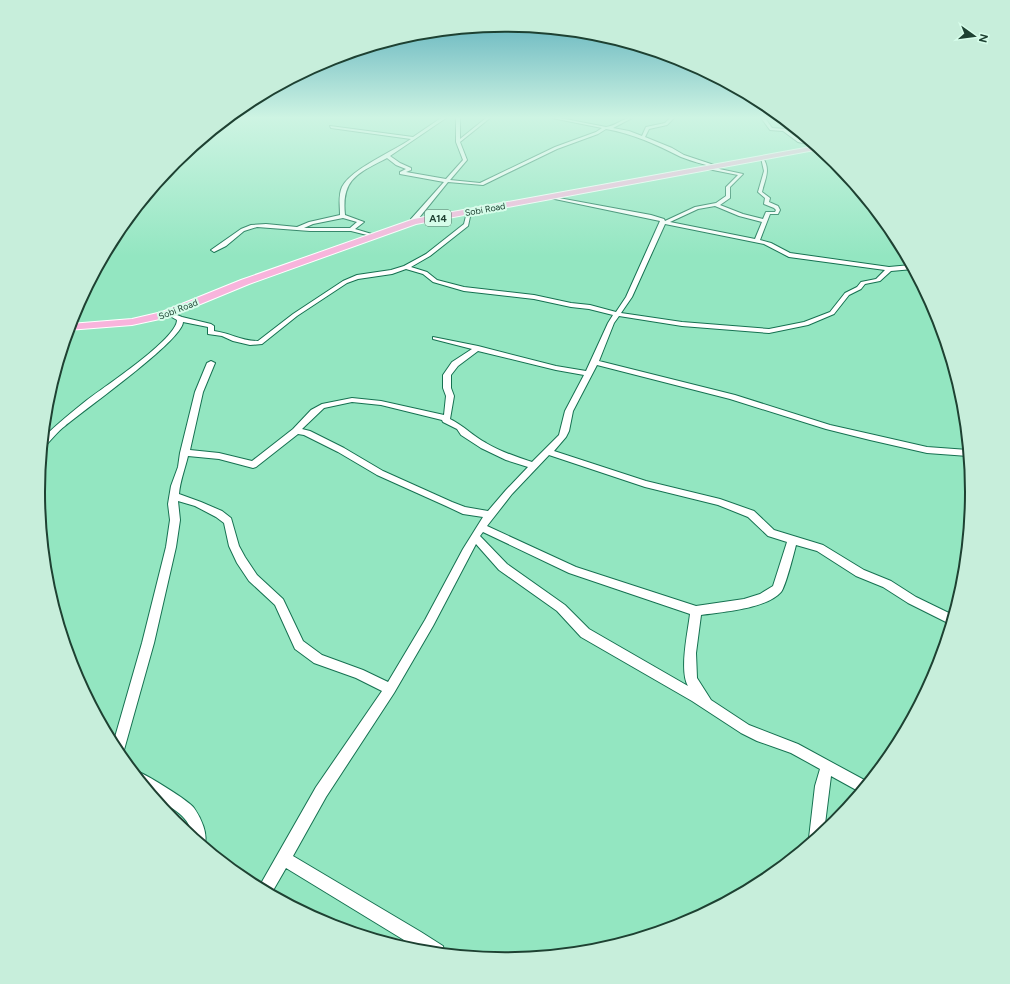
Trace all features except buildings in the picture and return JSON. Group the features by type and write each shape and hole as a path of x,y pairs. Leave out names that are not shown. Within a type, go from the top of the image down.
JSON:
{"highway":[{"name":"Sobi Road","path":"76,326 144,321 170,314 245,282 336,251 414,222 731,164"}],"street":[{"path":"343,216 342,200 347,183 374,164"},
{"path":"398,164 410,169 402,173 481,184 523,164"},
{"path":"414,222 413,220 462,164"},
{"path":"268,885 321,792 390,689 429,623 481,527 489,515 562,437 565,431 569,411 594,362 611,323 629,297 664,222 697,208 716,205 728,197 728,187 741,174 704,164"},
{"path":"757,241 768,213 776,213 778,210 776,207 766,203 768,198 760,192 766,168 765,164"},
{"path":"550,197 651,217 664,222 770,244 780,252 789,255 889,269 901,269 905,266"},
{"path":"716,205 741,215 765,221"},
{"path":"170,314 180,319 210,325 210,333 223,334 234,340 260,343 295,315 345,282 356,277 392,272 406,267 428,255 458,233 466,225 469,212"},
{"path":"295,229 310,223 343,216 361,222 351,229"},
{"path":"214,250 226,244 245,229 253,226 268,225 295,229 325,230 351,229 373,236"},
{"path":"406,267 425,273 436,281 464,289 534,297 571,305 590,307 604,312 699,326 752,331 778,330 806,324 832,313 847,294 859,288 863,283 881,278 889,269"},
{"path":"48,438 61,425 91,401 147,359 178,328 180,325 180,319"},
{"path":"434,338 556,368 588,373"},
{"path":"478,348 455,364 447,375 450,396 446,420 460,427 464,433 484,446 509,458 534,466"},
{"path":"594,362 732,397 829,427 927,450 953,450 963,453"},
{"path":"120,743 148,643 171,547 175,520 173,504 175,486 182,467 199,392 211,363"},
{"path":"184,453 200,452 223,455 252,465 296,431 314,412 322,406 352,400 381,403 447,418"},
{"path":"296,431 307,433 380,473 449,504 463,510 489,515"},
{"path":"548,452 645,484 720,502 751,514 771,533 820,548 860,573 887,584 912,600 947,618"},
{"path":"174,496 198,504 219,514 228,521 234,546 241,560 253,578 279,602 299,645 318,659 359,674 390,689"},
{"path":"481,527 573,570 696,610 744,604 763,598 777,589 793,539"},
{"path":"475,537 503,568 562,608 585,634 709,705 757,735 794,748 860,785"},
{"path":"696,610 690,653 691,680 709,705"},
{"path":"817,829 822,786 827,766"},
{"path":"151,786 189,812 198,830 198,835"},
{"path":"283,858 427,945"}]}
